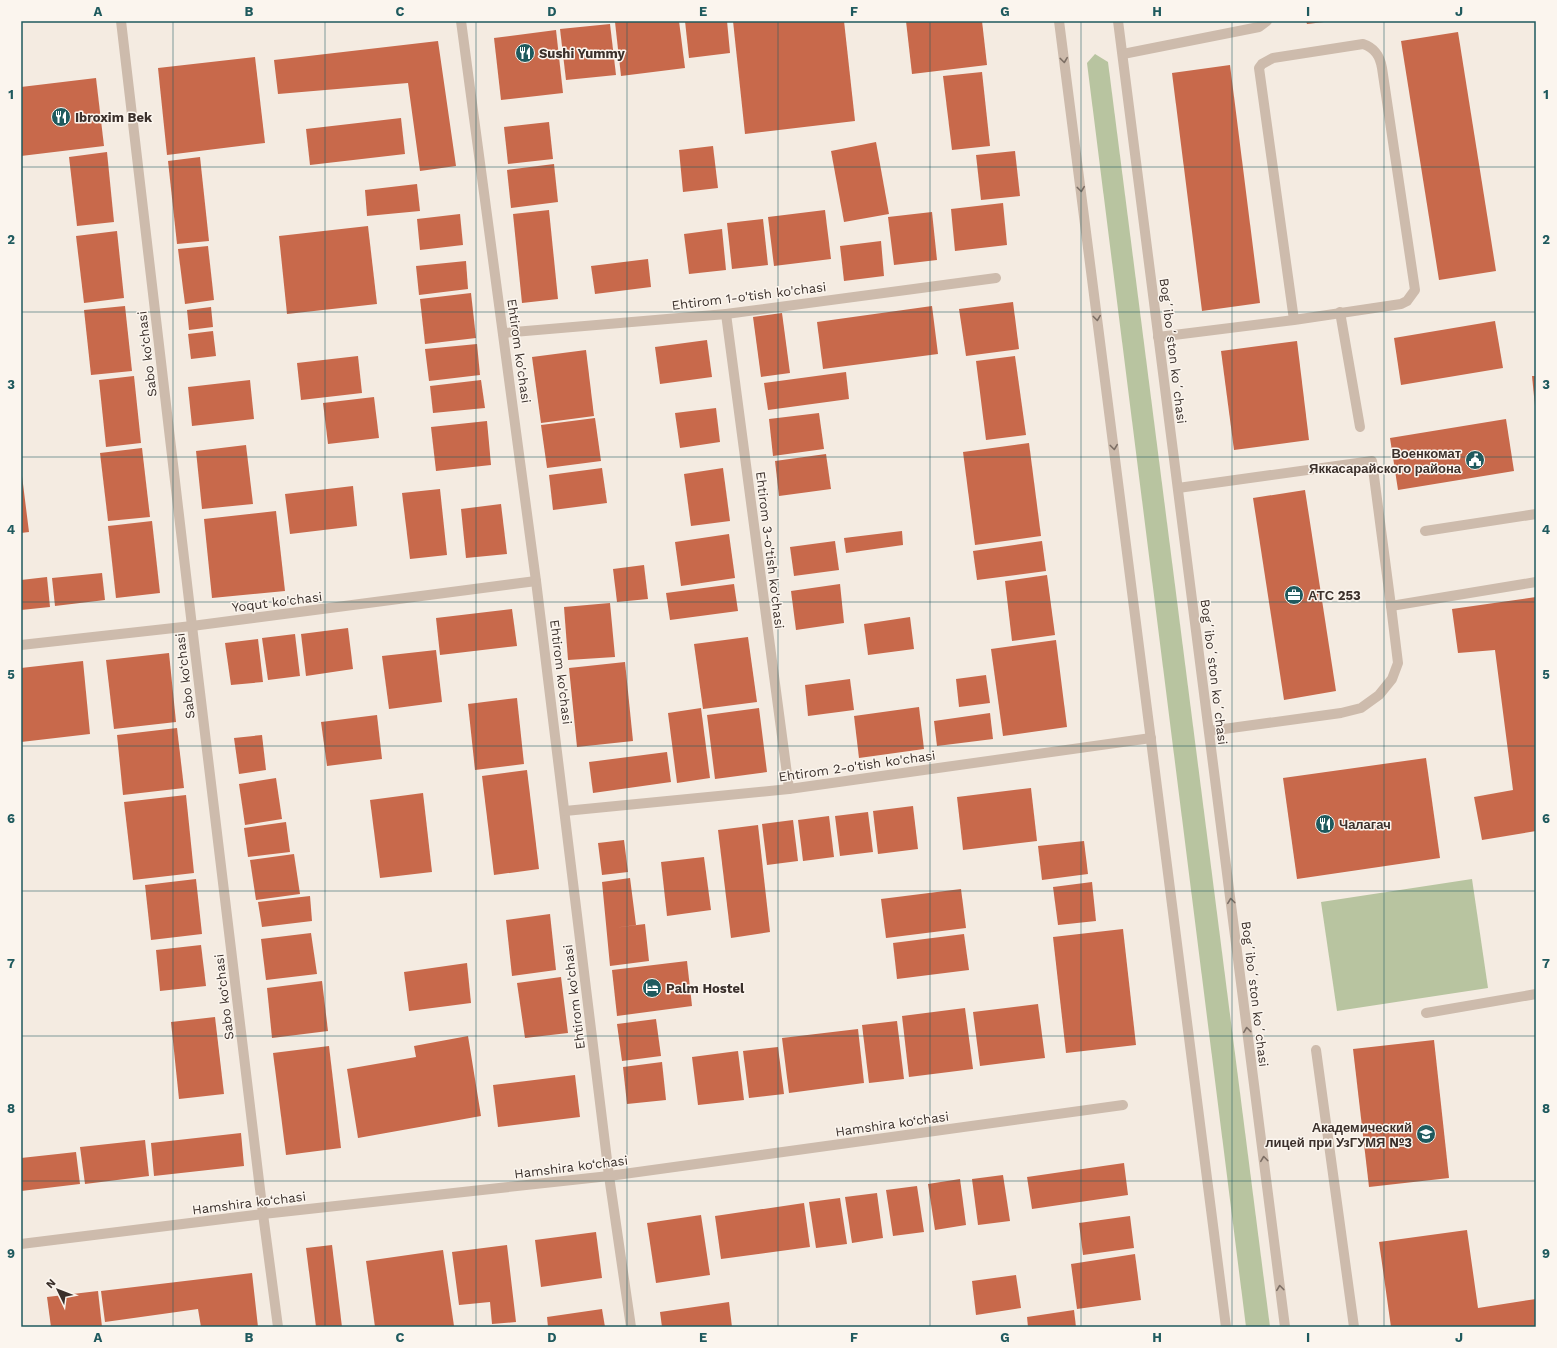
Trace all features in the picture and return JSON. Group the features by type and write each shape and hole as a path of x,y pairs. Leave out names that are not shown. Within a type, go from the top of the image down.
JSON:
{"street":[{"name":"Sabo ko‘chasi","path":"121,21 192,626 278,1327"},
{"name":"Ehtirom ko'chasi","path":"461,21 504,333 565,811 609,1176 631,1327"},
{"path":"1059,21 1226,1327"},
{"name":"Bogʻiboʻston koʻchasi","path":"1118,21 1285,1327"},
{"path":"1122,54 1259,26 1267,21"},
{"path":"1158,337 1294,320 1400,304 1407,301 1416,290 1382,68 1377,54 1372,48 1363,44 1273,58 1262,64 1259,68 1294,320"},
{"name":"Ehtirom 1-o'tish ko'chasi","path":"504,333 726,314 996,278"},
{"path":"1340,312 1360,427"},
{"name":"Ehtirom 3-o'tish ko'chasi","path":"726,314 789,789"},
{"path":"1178,488 1372,461 1391,606 1398,663 1392,679 1379,695 1361,708 1341,713 1209,731"},
{"path":"1425,532 1536,514"},
{"name":"Yoqut ko'chasi","path":"21,646 192,626 536,581"},
{"path":"1391,606 1536,582"},
{"name":"Ehtirom 2-o'tish ko'chasi","path":"565,811 789,789 1151,738"},
{"path":"1426,1013 1536,994"},
{"path":"1316,1050 1354,1327"},
{"name":"Hamshira ko‘chasi","path":"21,1244 263,1214 609,1176 1123,1105"}],"green space":[{"path":"1095,54 1108,62 1270,1327 1246,1327 1087,63"},
{"path":"1472,879 1488,988 1337,1011 1321,902"}],"building":[{"path":"679,21 685,68 621,76 615,22"},
{"path":"685,21 727,21 730,53 689,58"},
{"path":"733,21 844,21 855,121 745,134"},
{"path":"906,21 982,21 987,65 912,74"},
{"path":"1306,21 1324,21 1324,22 1307,24"},
{"path":"610,24 616,75 566,80 560,29"},
{"path":"556,30 563,93 501,100 494,38"},
{"path":"1458,32 1496,271 1439,280 1401,41"},
{"path":"438,41 456,166 420,171 408,83 278,94 274,60"},
{"path":"255,57 265,143 167,155 158,68"},
{"path":"1230,65 1260,303 1202,311 1172,73"},
{"path":"982,72 990,146 952,150 943,76"},
{"name":"Ibroxim Bek","path":"96,78 104,146 21,156 21,87"},
{"path":"401,118 405,154 310,165 306,129"},
{"path":"549,122 553,159 508,164 504,127"},
{"path":"876,142 889,214 844,222 831,151"},
{"path":"713,146 718,188 683,192 679,150"},
{"path":"1015,151 1020,196 981,200 976,155"},
{"path":"107,152 114,222 77,226 69,157"},
{"path":"200,157 209,241 177,244 168,161"},
{"path":"554,164 558,202 511,208 507,170"},
{"path":"417,184 420,211 367,216 365,190"},
{"path":"1003,203 1007,245 955,251 951,209"},
{"path":"549,210 558,299 522,303 513,214"},
{"path":"825,210 831,259 774,266 768,217"},
{"path":"932,212 937,260 894,265 888,217"},
{"path":"460,214 463,245 420,250 417,219"},
{"path":"763,219 768,265 732,269 727,223"},
{"path":"368,226 377,304 287,314 279,236"},
{"path":"722,229 726,270 689,274 684,234"},
{"path":"117,231 124,298 84,303 76,236"},
{"path":"881,241 884,276 844,281 840,246"},
{"path":"208,246 214,300 185,304 178,249"},
{"path":"648,259 651,287 595,294 591,266"},
{"path":"466,261 468,289 419,295 416,266"},
{"path":"471,293 476,338 425,344 420,299"},
{"path":"1013,302 1019,349 966,356 959,309"},
{"path":"125,306 132,371 91,375 84,310"},
{"path":"932,306 938,354 823,369 817,322"},
{"path":"211,307 213,327 189,330 187,310"},
{"path":"782,313 790,373 761,377 753,317"},
{"path":"1495,321 1503,368 1401,385 1394,338"},
{"path":"213,331 216,356 191,359 188,334"},
{"path":"707,340 712,377 660,384 655,347"},
{"path":"1297,341 1309,440 1234,450 1221,351"},
{"path":"477,344 480,375 429,381 425,349"},
{"path":"586,350 594,416 541,423 532,357"},
{"path":"358,356 362,393 301,400 297,363"},
{"path":"1015,356 1026,435 986,440 976,361"},
{"path":"846,372 849,399 768,410 764,383"},
{"path":"134,376 141,443 106,447 99,380"},
{"path":"1532,376 1536,376 1536,406 1535,406"},
{"path":"250,380 254,419 192,426 188,387"},
{"path":"481,380 485,408 433,413 430,386"},
{"path":"374,397 379,438 328,444 323,403"},
{"path":"716,408 720,442 680,448 675,413"},
{"path":"819,413 824,449 773,456 769,419"},
{"path":"595,418 601,461 547,468 541,425"},
{"path":"1506,419 1514,471 1398,490 1390,438"},
{"path":"487,421 491,465 436,471 431,427"},
{"path":"1029,443 1041,536 975,545 963,452"},
{"path":"246,445 253,504 202,509 196,451"},
{"path":"142,448 150,517 108,521 100,453"},
{"path":"826,454 831,489 779,496 775,461"},
{"path":"21,468 29,532 21,533"},
{"path":"602,468 607,503 553,510 549,475"},
{"path":"723,468 730,521 691,526 684,474"},
{"path":"353,486 357,526 290,534 285,494"},
{"path":"440,489 447,555 410,559 402,493"},
{"name":"АТС 253","path":"1305,490 1336,691 1284,700 1253,498"},
{"path":"501,504 507,554 466,558 461,509"},
{"path":"276,511 285,591 212,598 204,519"},
{"path":"152,521 160,593 116,598 108,526"},
{"path":"902,531 903,545 846,553 844,538"},
{"path":"729,534 735,578 681,586 675,542"},
{"path":"835,541 839,570 794,576 790,547"},
{"path":"1042,541 1046,571 977,580 973,551"},
{"path":"644,565 648,599 617,602 613,569"},
{"path":"102,573 105,600 55,606 52,578"},
{"path":"1047,575 1055,635 1012,641 1005,581"},
{"path":"47,577 50,607 21,610 21,580"},
{"path":"734,584 738,611 670,620 666,593"},
{"path":"840,584 844,623 796,630 791,591"},
{"path":"1536,597 1536,831 1482,840 1474,797 1513,790 1495,650 1458,653 1452,609"},
{"path":"610,603 615,657 568,660 564,607"},
{"path":"512,609 517,646 440,655 436,618"},
{"path":"910,617 914,649 868,655 864,624"},
{"path":"348,628 353,669 306,676 301,634"},
{"path":"295,634 300,676 268,680 262,638"},
{"path":"748,637 757,702 703,709 694,644"},
{"path":"258,639 263,682 231,685 225,643"},
{"path":"1056,640 1067,727 1003,736 991,649"},
{"path":"436,650 442,702 389,709 382,656"},
{"path":"169,653 176,722 114,729 106,660"},
{"path":"83,661 90,734 21,742 21,668"},
{"path":"625,662 633,741 577,747 569,668"},
{"path":"986,675 990,703 959,707 956,679"},
{"path":"850,679 854,710 808,716 805,685"},
{"path":"517,698 524,764 475,770 468,704"},
{"path":"919,707 924,749 859,758 854,716"},
{"path":"701,708 710,778 677,783 668,713"},
{"path":"759,708 767,772 715,779 707,715"},
{"path":"990,713 993,739 937,746 934,721"},
{"path":"377,715 382,759 327,766 321,722"},
{"path":"177,728 184,788 123,795 117,735"},
{"path":"262,735 266,770 239,774 234,738"},
{"path":"667,752 671,782 593,793 589,762"},
{"path":"1426,758 1440,858 1297,879 1283,778"},
{"path":"527,770 539,869 494,875 482,776"},
{"path":"276,778 282,819 245,825 239,784"},
{"path":"1031,788 1037,841 963,850 957,797"},
{"path":"423,793 432,872 380,878 370,800"},
{"path":"186,795 194,873 133,880 124,802"},
{"path":"913,806 918,849 878,854 873,811"},
{"path":"868,812 873,852 840,856 835,816"},
{"path":"829,816 834,857 803,861 798,820"},
{"path":"793,820 798,861 767,865 762,824"},
{"path":"286,822 290,852 248,857 244,828"},
{"path":"758,825 770,932 731,938 718,830"},
{"path":"624,840 628,872 602,875 598,843"},
{"path":"1084,841 1088,874 1042,880 1038,846"},
{"path":"294,854 300,894 256,900 250,860"},
{"path":"704,857 711,910 667,916 661,862"},
{"path":"630,878 636,925 613,928 645,924 649,961 610,966 602,882"},
{"path":"196,879 202,934 151,940 145,885"},
{"path":"1092,882 1096,921 1058,925 1053,887"},
{"path":"961,889 966,928 886,938 881,899"},
{"path":"310,896 312,921 262,927 258,902"},
{"path":"550,914 556,970 512,976 506,920"},
{"path":"1123,929 1136,1045 1066,1053 1053,937"},
{"path":"311,933 317,974 266,980 261,939"},
{"path":"964,934 969,970 897,979 893,943"},
{"path":"201,945 206,986 160,991 156,950"},
{"name":"Palm Hostel","path":"687,961 692,1006 617,1016 612,970"},
{"path":"467,963 471,1003 409,1011 404,972"},
{"path":"561,977 568,1033 525,1038 517,983"},
{"path":"322,981 328,1031 272,1038 267,988"},
{"path":"1038,1004 1045,1058 980,1066 973,1012"},
{"path":"965,1008 973,1069 909,1077 902,1016"},
{"path":"215,1017 224,1094 179,1099 171,1022"},
{"path":"656,1019 661,1056 622,1061 617,1024"},
{"path":"897,1021 904,1079 869,1083 862,1025"},
{"path":"858,1029 864,1083 789,1093 782,1038"},
{"path":"468,1036 481,1116 358,1138 347,1069 416,1057 414,1046"},
{"path":"1434,1040 1449,1178 1369,1187 1353,1049"},
{"path":"329,1046 341,1148 286,1155 273,1053"},
{"path":"778,1047 784,1094 749,1098 743,1051"},
{"path":"738,1051 744,1100 698,1105 692,1057"},
{"path":"662,1062 666,1100 627,1104 623,1067"},
{"path":"575,1075 580,1117 498,1127 493,1085"},
{"path":"241,1133 244,1166 154,1176 151,1143"},
{"path":"145,1140 149,1176 85,1184 80,1147"},
{"path":"76,1152 80,1184 21,1191 21,1158"},
{"path":"1124,1163 1128,1195 1032,1209 1027,1177"},
{"path":"1003,1175 1010,1221 978,1225 972,1179"},
{"path":"960,1179 966,1225 935,1230 928,1184"},
{"path":"917,1186 924,1232 893,1236 886,1190"},
{"path":"877,1193 883,1238 852,1243 845,1197"},
{"path":"840,1198 847,1244 816,1248 809,1202"},
{"path":"804,1203 810,1247 721,1259 715,1216"},
{"path":"701,1215 710,1275 656,1283 647,1223"},
{"path":"1130,1216 1134,1248 1083,1255 1079,1223"},
{"path":"1467,1230 1478,1308 1536,1299 1536,1327 1391,1327 1379,1242"},
{"path":"596,1232 602,1278 541,1287 535,1240"},
{"path":"332,1245 342,1327 316,1327 306,1248"},
{"path":"507,1245 516,1322 492,1324 490,1302 459,1305 452,1252"},
{"path":"443,1250 454,1326 375,1327 366,1261"},
{"path":"1135,1254 1141,1300 1077,1309 1071,1264"},
{"path":"252,1273 258,1327 201,1327 198,1309 105,1322 101,1291"},
{"path":"1016,1275 1021,1308 976,1315 972,1281"},
{"path":"98,1291 102,1327 51,1327 47,1297"},
{"path":"729,1302 732,1327 662,1327 660,1312"},
{"path":"602,1309 605,1327 548,1327 547,1317"},
{"path":"1074,1310 1076,1327 1028,1327 1027,1317"}],"place":[{"name":"Sushi Yummy","path":"525,53"},
{"name":"Ibroxim Bek","path":"61,117"},
{"name":"Военкомат Яккасарайского района","path":"1475,460"},
{"name":"АТС 253","path":"1294,595"},
{"name":"Чалагач","path":"1325,824"},
{"name":"Palm Hostel","path":"652,988"},
{"name":"Академический лицей при УзГУМЯ №3","path":"1426,1134"}]}
